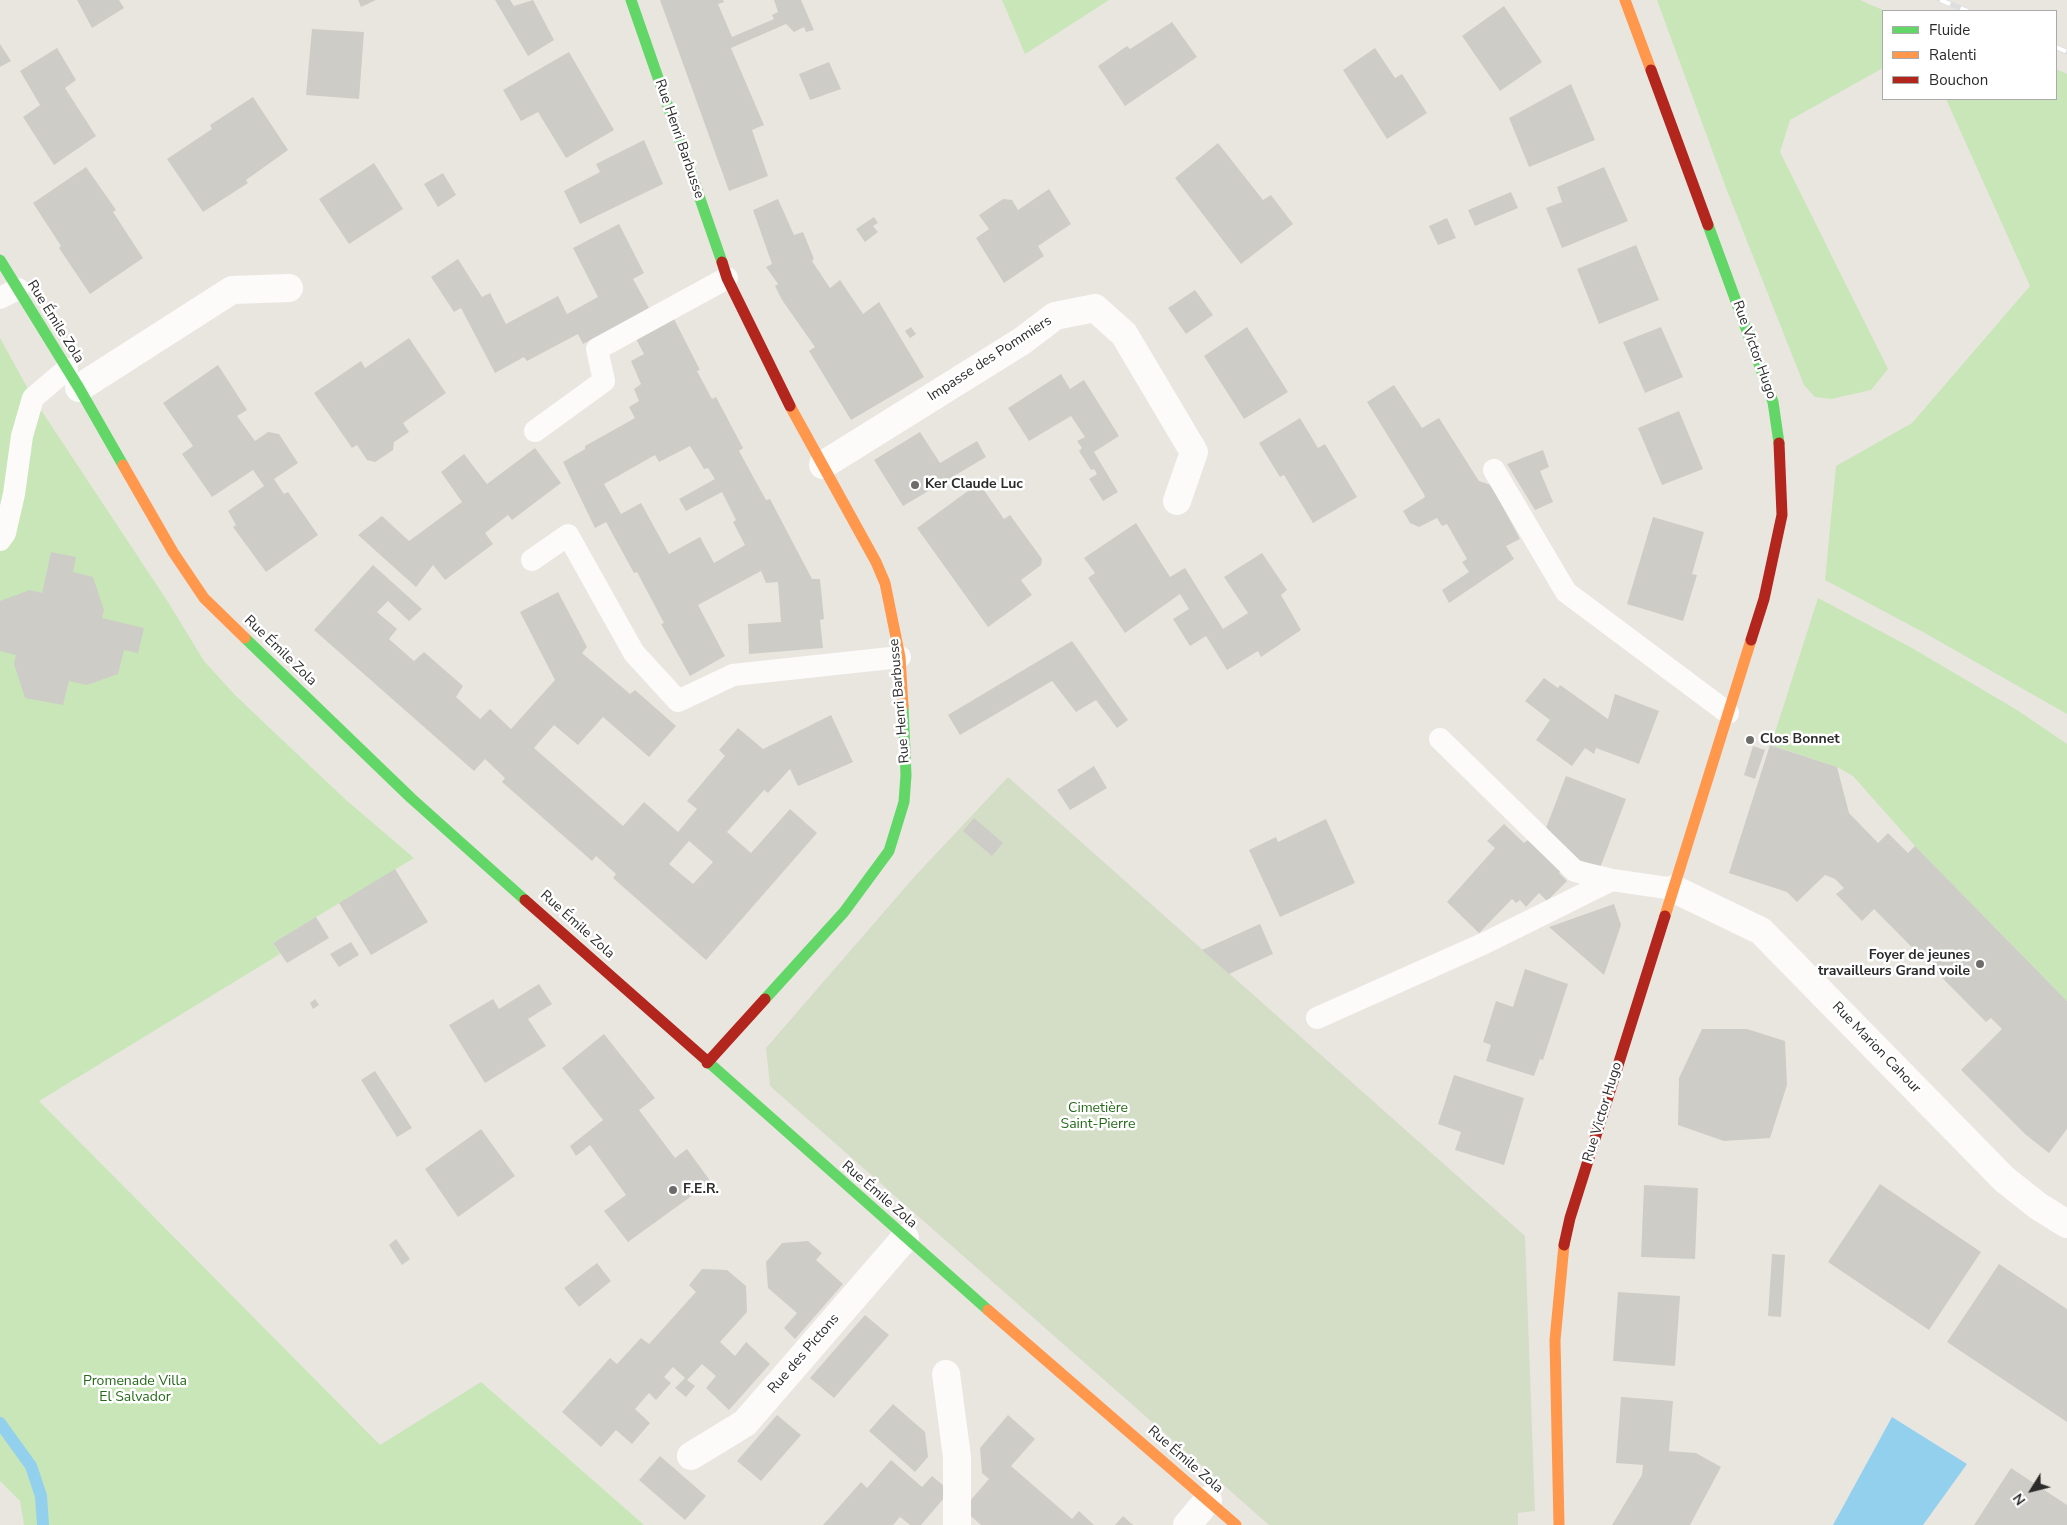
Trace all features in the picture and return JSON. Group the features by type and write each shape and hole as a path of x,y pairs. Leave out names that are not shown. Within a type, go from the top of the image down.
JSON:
{"street":[{"name":"Rue Henri Barbusse","path":"631,0 727,278 787,400 876,562 885,583 900,656 906,775 904,802 889,851 877,870 844,912 707,1063"},
{"name":"Rue Victor Hugo","path":"1559,1525 1555,1362 1562,1254 1570,1218 1764,599 1782,515 1779,438 1773,402 1756,351 1624,0"},
{"name":"Rue Émile Zola","path":"0,260 9,294 73,378 170,546 204,598 411,798 905,1238 1236,1525"},
{"path":"73,378 232,290 289,288"},
{"name":"Impasse des Pommiers","path":"823,466 1022,341 1055,316 1095,308 1124,334 1194,452 1177,501"},
{"name":"Rue Marion Cahour","path":"1674,889 1761,931 2004,1179 2038,1206 2067,1224"},
{"name":"Rue des Pictons","path":"691,1456 745,1423 905,1238"},
{"path":"946,1374 957,1457 957,1525"},
{"path":"1187,1525 1208,1500"}],"lane":[{"path":"535,431 604,381 597,349 727,278"},
{"path":"0,540 5,533 14,494 22,436 33,398 73,378"},
{"path":"1494,470 1566,592 1728,713"},
{"path":"532,560 568,536 634,653 678,701 732,675 900,656"},
{"path":"1440,739 1575,871 1612,880 1674,889"},
{"path":"1317,1018 1485,943 1612,880"}],"green space":[{"path":"1002,0 1109,0 1025,54"},
{"path":"1657,0 1860,0 1883,10 1882,69 1790,120 1780,152 1888,369 1871,390 1831,399 1815,397 1804,385 1726,188"},
{"path":"2057,69 2067,74 2067,714 1923,632 1825,580 1836,466 1912,423 2030,286 1946,100 2057,100"},
{"name":"Promenade Villa El Salvador","path":"0,338 33,398 168,602 204,661 235,695 346,800 414,858 273,943 280,954 39,1101 380,1445 481,1382 644,1525 24,1525 20,1501 0,1481"},
{"path":"1818,598 1912,648 2017,710 2067,744 2067,1001 1915,846 1853,776 1837,767 1771,745"},
{"name":"Cimetière Saint-Pierre","path":"1008,777 1525,1236 1535,1511 1518,1513 1518,1525 1269,1525 770,1086 766,1048 915,876"}],"water":[{"path":"1892,1417 1967,1464 1923,1525 1833,1525"}],"building":[{"path":"77,0 119,0 124,8 92,28"},
{"path":"358,0 376,0 361,7"},
{"path":"495,0 510,0 514,6 533,0 554,40 528,56"},
{"path":"660,0 723,0 724,2 718,4 732,37 774,19 772,15 778,12 774,0 801,0 814,30 806,32 804,27 794,32 786,24 731,48 764,125 752,130 768,176 729,191"},
{"path":"1504,6 1542,62 1500,91 1462,36"},
{"path":"1172,22 1197,57 1125,106 1098,66 1127,46 1130,49"},
{"path":"312,29 364,32 359,99 306,95"},
{"path":"0,44 11,61 0,67"},
{"path":"57,48 76,80 65,88 96,136 54,165 23,117 40,105 20,71"},
{"path":"1375,48 1395,78 1402,74 1427,113 1387,139 1343,70"},
{"path":"569,52 614,130 566,158 538,112 521,121 503,90"},
{"path":"829,62 841,89 810,100 799,74"},
{"path":"1571,84 1595,140 1529,167 1509,118"},
{"path":"253,97 288,150 246,180 248,183 203,212 167,159 212,129 210,125"},
{"path":"644,140 663,184 580,224 564,191 600,172 596,164"},
{"path":"1218,143 1263,200 1271,195 1293,224 1241,264 1175,178"},
{"path":"374,163 403,209 349,244 319,199"},
{"path":"86,167 116,210 113,212 143,258 90,294 59,248 61,246 33,203"},
{"path":"1604,167 1628,221 1562,248 1546,208 1562,202 1557,187"},
{"path":"443,173 456,195 438,207 424,184"},
{"path":"1049,189 1071,224 1038,246 1044,256 1004,283 976,238 989,229 979,215 1003,199 1012,200 1018,210"},
{"path":"1511,192 1518,208 1475,226 1468,210"},
{"path":"778,199 794,235 803,232 814,259 812,261 830,288 840,280 863,314 879,302 924,377 851,420 809,351 815,347 782,300 775,286 778,284 766,267 772,264 753,210"},
{"path":"874,217 878,223 873,226 878,232 865,242 856,229"},
{"path":"1447,218 1456,238 1438,245 1429,226"},
{"path":"619,224 644,273 633,279 649,308 583,344 578,334 527,361 524,357 495,373 461,308 454,312 431,277 458,259 482,297 490,293 506,324 558,296 567,314 598,297 573,248"},
{"path":"1636,245 1659,300 1599,324 1577,269"},
{"path":"1195,290 1213,315 1186,334 1168,308"},
{"path":"673,317 700,370 697,371 712,399 716,397 743,448 739,451 766,500 770,499 812,579 820,579 824,619 820,620 823,648 749,654 748,624 781,622 778,582 766,583 761,571 698,605 725,656 690,676 661,624 664,623 637,572 634,573 606,522 595,528 563,462 585,449 585,446 635,418 629,407 639,401 634,389 641,384 631,361 644,354 635,337","holes":["690,446 704,469 708,468 715,479 679,499 686,511 722,492 736,520 733,522 745,545 714,563 700,537 669,554 641,503 621,514 604,484 655,455 659,462"]},
{"path":"911,327 916,334 910,338 905,331"},
{"path":"1247,327 1288,392 1244,419 1204,356"},
{"path":"1661,327 1683,377 1645,393 1623,342"},
{"path":"409,338 446,393 403,423 409,432 394,442 393,450 375,462 367,460 357,445 352,448 314,393 361,361 365,368"},
{"path":"218,365 247,410 237,416 255,441 268,432 279,434 298,463 274,479 284,494 288,492 318,535 266,572 233,527 236,525 228,511 264,486 253,470 212,497 182,454 193,446 163,403"},
{"path":"1061,374 1070,389 1084,380 1119,436 1094,452 1118,492 1103,501 1089,479 1097,474 1094,469 1091,470 1079,451 1082,448 1077,441 1085,437 1071,416 1029,441 1008,408"},
{"path":"1394,385 1422,428 1439,418 1479,481 1491,485 1520,539 1506,546 1514,559 1449,603 1442,590 1469,572 1462,562 1467,559 1447,524 1442,526 1437,518 1419,527 1410,523 1403,511 1425,497 1424,494 1367,402"},
{"path":"1679,411 1703,469 1662,485 1638,428"},
{"path":"1300,418 1318,448 1325,444 1357,497 1313,523 1284,475 1280,477 1259,443"},
{"name":"Ker Claude Luc","path":"920,432 940,463 977,441 986,457 903,506 874,460"},
{"path":"535,448 561,483 512,520 508,515 485,533 493,544 445,580 433,565 416,587 358,535 382,516 409,541 462,502 441,472 464,454 487,484"},
{"path":"1543,450 1549,467 1540,471 1553,502 1535,510 1507,464"},
{"path":"979,483 1004,519 1010,515 1042,559 1041,565 1021,580 1032,595 988,627 917,528"},
{"path":"1653,517 1704,532 1692,574 1697,575 1683,621 1627,604"},
{"path":"1136,523 1170,577 1185,568 1223,629 1248,613 1224,577 1262,553 1287,590 1281,595 1301,630 1261,657 1258,651 1227,670 1206,636 1190,646 1173,619 1189,609 1180,594 1125,633 1088,578 1095,573 1084,558"},
{"path":"51,552 76,557 73,572 93,577 104,610 102,618 144,628 138,653 124,650 118,674 87,685 69,681 63,705 25,698 14,664 16,655 0,651 0,601 30,590 42,593"},
{"path":"373,565 422,609 409,621 388,601 377,612 397,629 389,639 414,661 424,652 463,686 456,697 480,719 490,709 511,729 555,680 520,612 558,592 587,647 582,653 630,694 635,690 676,726 649,757 603,717 578,745 554,725 534,748 623,826 644,802 678,832 697,809 687,801 725,756 719,750 738,728 763,749 831,715 853,762 798,786 790,769 768,793 764,790 727,832 751,853 790,809 817,833 706,960 613,878 616,874 596,856 592,861 502,782 505,778 485,759 474,771 314,630","holes":["689,841 713,862 693,884 669,864"]},
{"path":"1072,641 1128,720 1117,728 1096,700 1076,712 1052,681 960,735 948,715"},
{"path":"1544,678 1558,688 1560,685 1608,719 1615,694 1659,711 1639,764 1596,748 1594,754 1585,748 1572,766 1536,740 1550,720 1525,701"},
{"name":"Foyer de jeunes travailleurs Grand voile","path":"1770,745 1837,767 1849,813 1878,843 1888,833 1908,853 1915,846 2067,1001 2067,1129 2049,1153 2025,1134 1961,1070 2002,1029 1991,1018 1986,1022 1874,909 1862,921 1836,894 1844,888 1835,879 1825,875 1797,902 1787,892 1729,873"},
{"path":"1753,746 1765,750 1755,779 1744,775"},
{"path":"1094,766 1107,788 1070,810 1057,790"},
{"path":"1566,776 1626,799 1600,868 1579,860 1546,828"},
{"path":"974,818 1003,843 992,856 963,831"},
{"path":"1326,819 1355,883 1280,917 1249,850 1276,837 1278,842"},
{"path":"1504,824 1524,843 1528,840 1561,871 1559,873 1567,881 1547,901 1539,893 1526,907 1520,900 1516,903 1512,899 1479,933 1447,902 1495,848 1487,841"},
{"path":"395,869 428,922 371,955 339,903"},
{"path":"1614,904 1621,925 1604,975 1549,927"},
{"path":"316,917 329,938 287,963 273,943"},
{"path":"1260,924 1273,954 1229,974 1202,950"},
{"path":"351,942 359,955 339,967 330,954"},
{"path":"1525,969 1568,984 1543,1060 1540,1059 1534,1076 1486,1061 1491,1045 1483,1042 1496,1001 1513,1007"},
{"path":"539,984 552,1004 528,1019 546,1046 485,1083 449,1025 493,999 499,1009"},
{"path":"315,999 319,1005 313,1009 310,1003"},
{"path":"1702,1029 1747,1029 1785,1041 1787,1085 1770,1138 1724,1141 1678,1125 1679,1078"},
{"path":"604,1034 655,1098 639,1110 675,1158 687,1149 711,1182 628,1242 604,1211 626,1195 590,1145 576,1156 570,1146 603,1120 562,1068"},
{"path":"375,1071 412,1128 397,1137 361,1080"},
{"path":"1454,1075 1524,1098 1504,1165 1455,1150 1461,1132 1438,1124"},
{"path":"481,1129 515,1176 458,1217 425,1169"},
{"path":"1880,1184 1981,1252 1929,1330 1828,1262"},
{"path":"1644,1185 1698,1188 1695,1259 1641,1257"},
{"path":"396,1239 410,1259 402,1265 389,1245"},
{"path":"808,1241 822,1253 816,1260 843,1284 795,1339 784,1328 797,1313 768,1288 766,1262 782,1243"},
{"path":"1772,1254 1785,1255 1781,1317 1768,1316"},
{"path":"597,1263 611,1281 579,1307 564,1288"},
{"path":"1999,1264 2067,1309 2067,1422 1947,1342"},
{"path":"702,1269 727,1270 746,1286 747,1312 720,1342 735,1356 746,1342 770,1364 729,1410 706,1388 716,1376 702,1364 687,1380 695,1386 686,1397 675,1388 685,1378 673,1367 664,1377 671,1383 656,1400 649,1393 635,1409 650,1423 632,1444 616,1430 601,1447 562,1412 610,1358 617,1364 641,1338 649,1344 696,1292 689,1285"},
{"path":"1618,1292 1680,1296 1675,1366 1613,1361"},
{"path":"865,1315 889,1335 834,1398 810,1378"},
{"path":"1621,1397 1673,1401 1669,1451 1696,1453 1721,1467 1690,1525 1612,1525 1642,1475 1643,1465 1616,1463"},
{"path":"893,1404 925,1432 928,1457 915,1472 869,1431"},
{"path":"777,1415 801,1435 761,1481 737,1461"},
{"path":"1008,1415 1035,1439 1011,1466 1072,1519 1079,1511 1094,1525 981,1525 963,1509 989,1479 982,1473 980,1448"},
{"path":"660,1456 706,1496 685,1520 639,1480"},
{"path":"891,1460 922,1487 932,1476 950,1491 921,1525 910,1525 900,1517 893,1525 823,1525 861,1482 867,1488"},
{"path":"2011,1468 2067,1505 2067,1525 1974,1525"},
{"path":"1123,1516 1133,1525 1115,1525"}],"waterway":[{"path":"0,1423 31,1466 41,1496 43,1525"}],"railway":[{"path":"1940,0 1965,10"},
{"path":"2057,47 2067,52"}],"traffic: fast":[{"path":"631,0 722,262"},
{"path":"1708,225 1773,402 1779,443"},
{"path":"0,260 79,388 123,465"},
{"path":"245,638 411,798 525,900"},
{"path":"765,999 844,912 889,851 904,802 906,775 903,706"},
{"path":"706,1060 988,1310"}],"traffic: slow":[{"path":"1625,0 1651,70"},
{"path":"790,406 876,562 885,583 900,657 903,706"},
{"path":"123,465 173,552 204,598 245,638"},
{"path":"1665,916 1751,640"},
{"path":"1559,1525 1555,1340 1564,1245"},
{"path":"988,1310 1236,1525"}],"traffic: jam":[{"path":"1651,70 1708,225"},
{"path":"722,262 727,278 790,406"},
{"path":"1751,640 1764,599 1782,515 1779,443"},
{"path":"525,900 706,1060"},
{"path":"1564,1245 1570,1218 1665,916"},
{"path":"707,1063 765,999"}],"place":[{"name":"Ker Claude Luc","path":"915,485"},
{"name":"Clos Bonnet","path":"1750,740"},
{"name":"Foyer de jeunes travailleurs Grand voile","path":"1980,964"},
{"name":"F.E.R.","path":"673,1190"}]}
